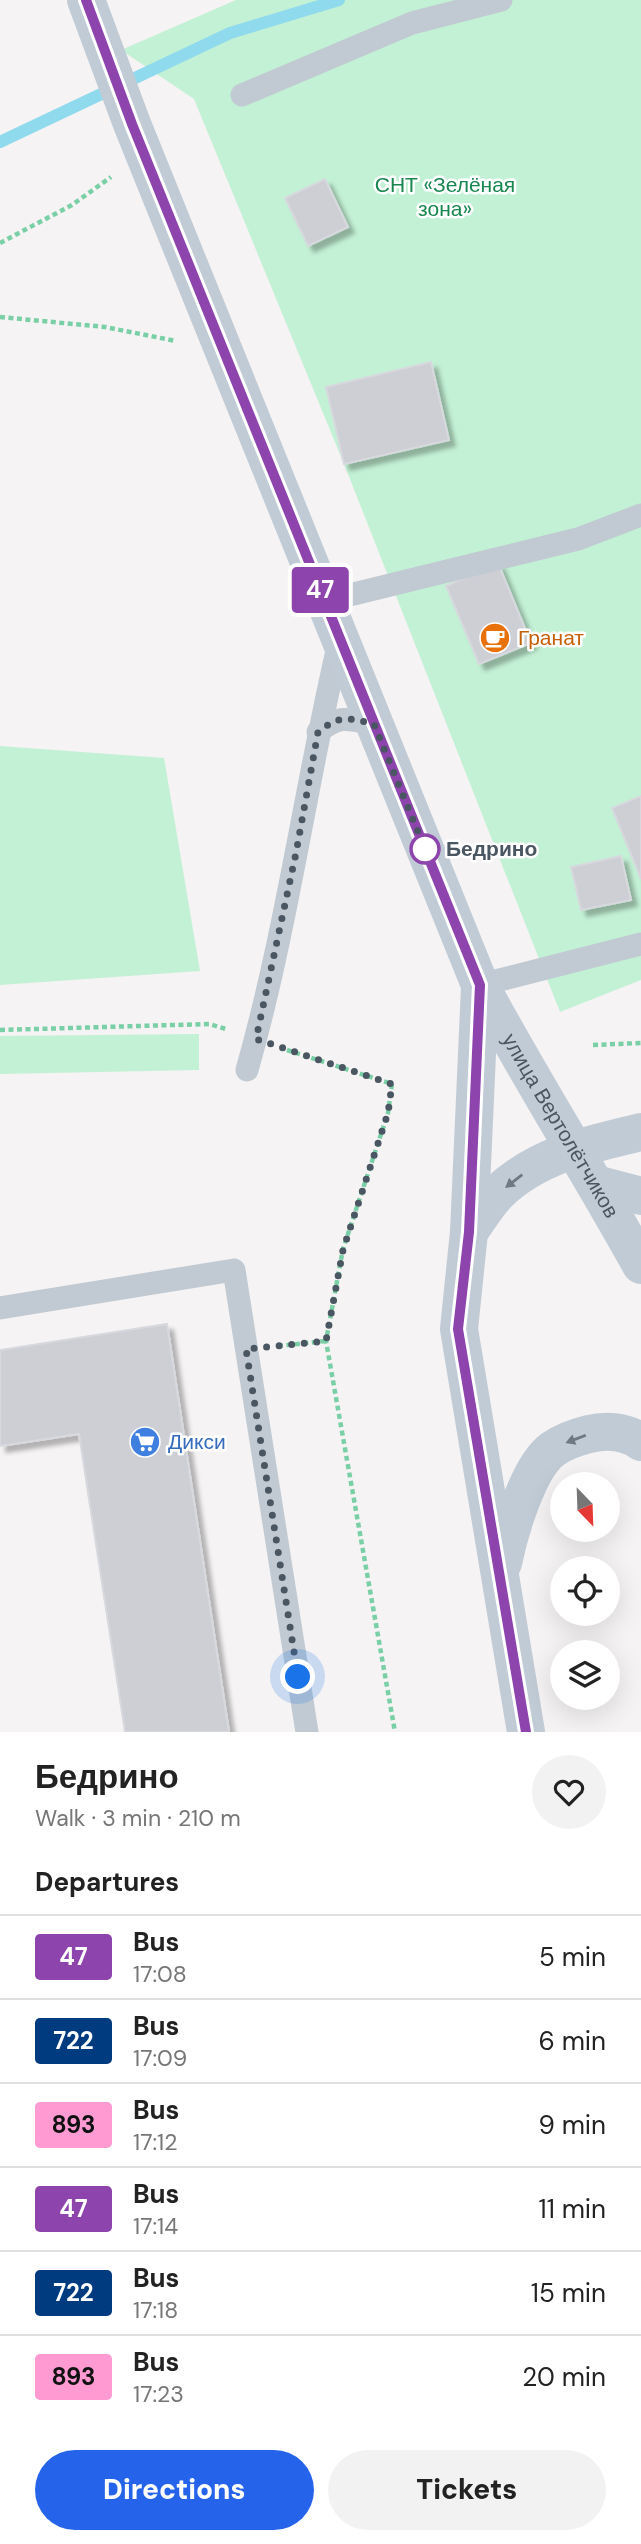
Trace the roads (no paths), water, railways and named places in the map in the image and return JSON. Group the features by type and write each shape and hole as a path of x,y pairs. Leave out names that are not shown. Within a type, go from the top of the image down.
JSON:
{"main road":[{"path":"89,8 132,124 480,985"},
{"name":"улица Вертолётчиков","path":"480,985 518,1056 596,1184 641,1265"},
{"name":"улица Вертолётчиков","path":"480,985 469,1232 458,1329 526,1732"},
{"path":"469,1232 498,1194 528,1170 573,1148 641,1132"},
{"path":"596,1184 641,1195"},
{"path":"501,1575 519,1508 534,1473 552,1449 578,1437 606,1430 641,1442"}],"lane":[{"path":"242,94 412,23 501,0"},
{"path":"325,601 578,539 641,515"},
{"path":"247,1070 256,1039 296,853 318,732 340,638"},
{"path":"318,732 332,720 349,719 374,724"},
{"path":"480,985 641,944"},
{"path":"0,1308 234,1270 307,1732"}],"waterway":[{"path":"0,142 230,33 339,0"}],"place":[{"name":"Гранат","path":"495,638"},
{"name":"Бедрино","path":"425,849"},
{"name":"Дикси","path":"145,1442"}],"park label":[{"name":"СНТ «Зелёная зона»","path":"445,197"}]}
